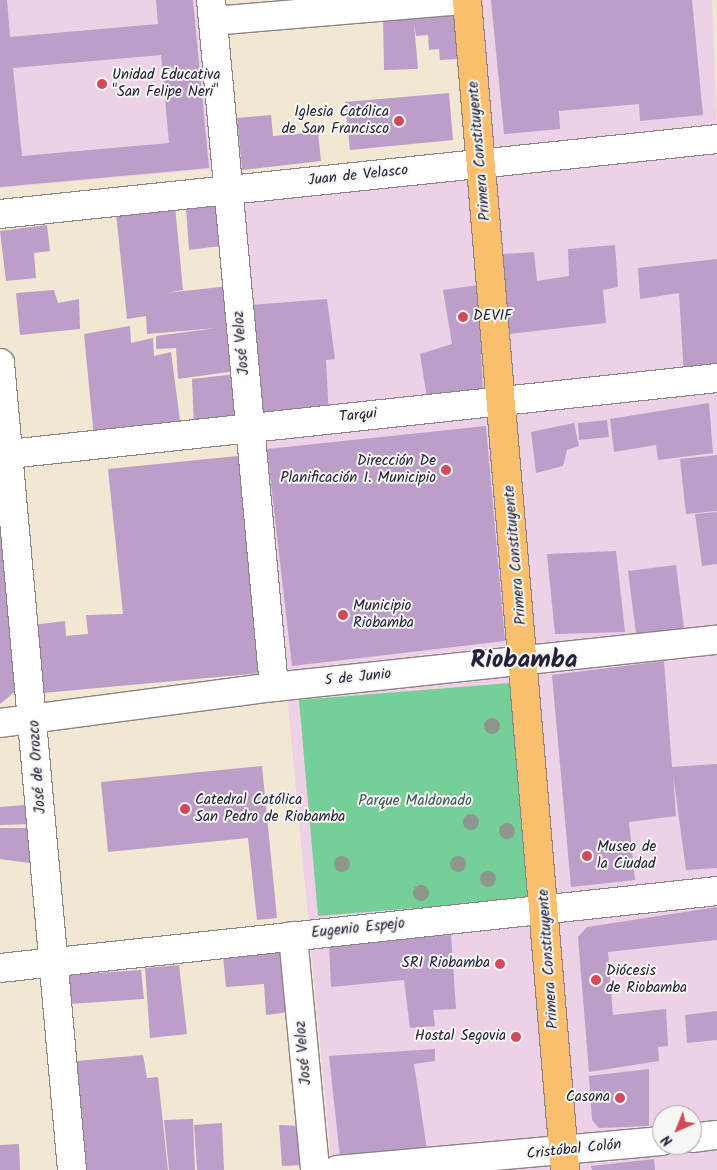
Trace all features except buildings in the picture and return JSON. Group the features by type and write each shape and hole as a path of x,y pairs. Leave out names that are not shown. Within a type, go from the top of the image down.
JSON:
{"main road":[{"name":"Primera Constituyente","path":"467,0 546,909 564,1161"}],"street":[{"path":"212,11 463,0"},
{"name":"José Veloz","path":"212,11 274,687"},
{"name":"Juan de Velasco","path":"0,214 717,138"},
{"name":"José de Orozco","path":"0,363 4,454 34,719 72,1170"},
{"name":"Tarqui","path":"4,454 250,426 717,378"},
{"name":"5 de Junio","path":"0,723 274,687 717,640"},
{"name":"Eugenio Espejo","path":"0,968 55,960 717,891"},
{"name":"José Veloz","path":"294,936 315,1170"},
{"path":"702,1137 717,1135"},
{"name":"Cristóbal Colón","path":"337,1170 564,1161 652,1143"}],"shaded area":[{"name":"Unidad Educativa \"San Felipe Neri\"","path":"0,0 196,0 212,169 0,188"},
{"path":"473,0 712,0 717,131 490,154"},
{"path":"717,147 717,1170 332,1170 240,198"}],"green space":[{"name":"Parque Maldonado","path":"511,683 530,899 318,916 299,700"}],"place":[{"name":"Unidad Educativa \"San Felipe Neri\"","path":"102,84"},
{"name":"Iglesia Católica de San Francisco","path":"399,121"},
{"name":"DEVIF","path":"463,317"},
{"name":"Dirección De Planificación I. Municipio","path":"446,470"},
{"name":"Municipio Riobamba","path":"343,615"},
{"name":"Catedral Católica San Pedro de Riobamba","path":"185,809"},
{"name":"Museo de la Ciudad","path":"587,856"},
{"name":"SRI Riobamba","path":"500,964"},
{"name":"Diócesis de Riobamba","path":"596,980"},
{"name":"Hostal Segovia","path":"516,1037"},
{"name":"Casona","path":"620,1098"}],"district":[{"name":"Riobamba","path":"524,660"}]}
